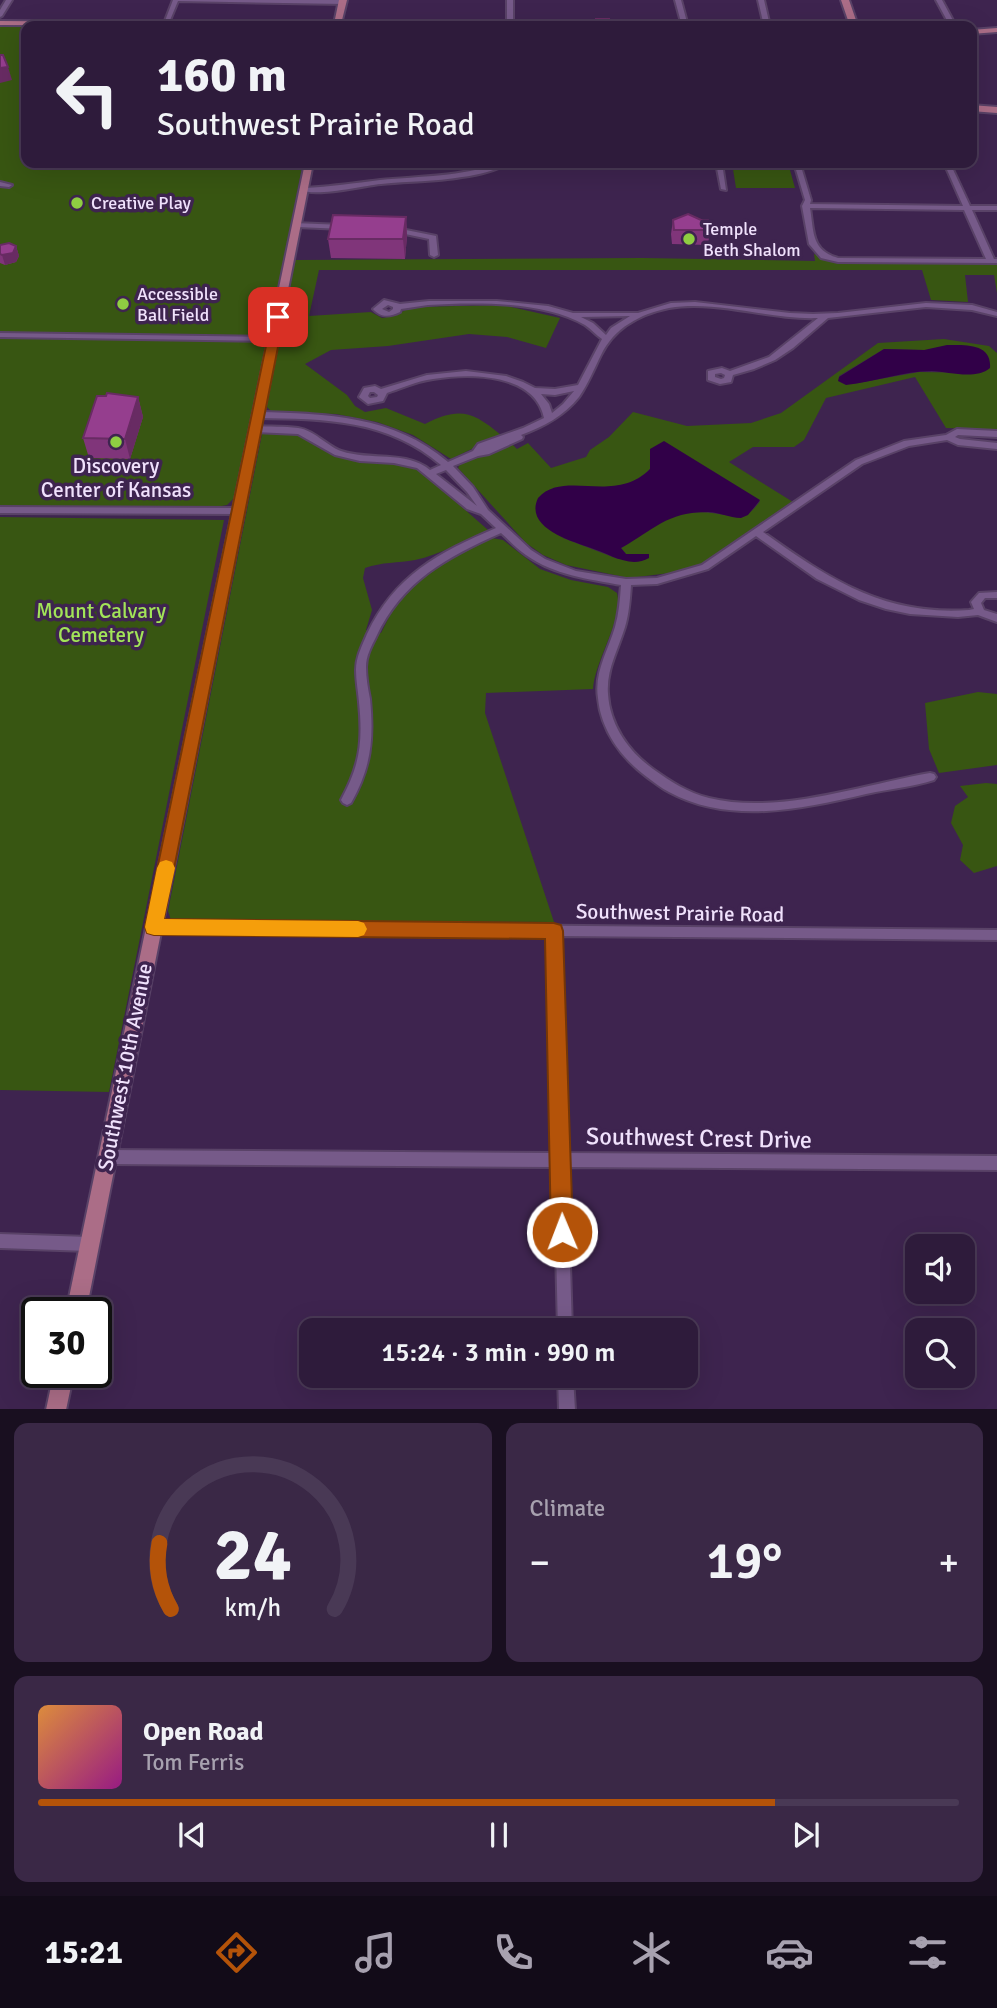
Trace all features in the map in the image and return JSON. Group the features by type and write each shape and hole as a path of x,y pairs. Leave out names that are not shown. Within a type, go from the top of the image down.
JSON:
{"main road":[{"path":"845,0 852,21"},
{"path":"338,21 343,1"},
{"path":"0,23 21,23"},
{"path":"977,32 997,32"},
{"path":"977,108 997,110"},
{"name":"Southwest 10th Avenue","path":"79,1297 308,168"},
{"path":"56,1409 61,1388"}],"street":[{"path":"0,15 9,0"},
{"path":"167,21 178,0 343,1"},
{"path":"510,0 510,21"},
{"path":"678,0 684,21"},
{"path":"761,0 766,21"},
{"path":"939,0 950,21"},
{"path":"304,190 331,190 390,181 436,180 490,168"},
{"path":"720,168 724,189"},
{"path":"798,168 808,200 806,206 813,244 824,256 838,260 994,261 949,168"},
{"path":"806,206 997,208"},
{"path":"297,225 357,227"},
{"path":"385,227 433,238 434,255"},
{"path":"397,306 419,303 506,302 565,314 639,314 672,306 702,304 787,315 831,315 929,303 967,306 997,314"},
{"path":"565,314 595,327 605,338"},
{"path":"431,473 476,453 518,439 525,430 549,419 567,406 581,387 605,338 639,314"},
{"path":"787,315 801,328 802,333"},
{"path":"729,374 772,360 802,333 831,315"},
{"path":"0,335 274,339"},
{"path":"382,392 430,376 457,373 496,377 534,391 555,392 581,387"},
{"path":"534,391 546,403 549,419"},
{"path":"257,422 326,416 370,422 423,445 479,498 484,512"},
{"path":"257,422 300,431 338,453 360,458 407,462 431,473 470,507 484,512 527,552 558,568 592,578 626,582 657,581 698,570 719,560 859,462 907,443 948,438 957,432 997,434"},
{"path":"948,438 958,442 997,446"},
{"path":"0,510 239,511"},
{"path":"347,800 365,762 367,733 360,663 387,605 424,568 502,528"},
{"path":"758,533 823,579 859,598 909,611 962,614 979,611 997,618"},
{"path":"626,582 623,618 603,674 603,701 607,717 622,745 634,761 659,781 694,797 737,808 759,809 796,806 886,784 930,777"},
{"path":"979,611 976,605 978,598 984,594 997,595"},
{"name":"Southwest Prairie Road","path":"154,927 997,935"},
{"path":"554,931 565,1318"},
{"name":"Southwest Crest Drive","path":"107,1157 997,1163"},
{"path":"0,1241 89,1244"},
{"path":"566,1388 567,1409"}],"green space":[{"path":"0,26 21,26 21,168 302,168 236,496 227,505 211,508 0,507"},
{"path":"733,168 789,168 795,188 736,188"},
{"path":"814,254 837,262 997,263 997,293 994,275 965,275 968,302 931,300 922,270 319,270 309,316 371,312 382,318 394,316 411,307 503,305 560,318 546,348 507,337 469,334 388,346 331,350 305,364 365,412 386,408 425,424 447,415 465,414 482,421 501,435 451,459 413,435 377,422 336,414 272,412 266,406 295,260 642,258 815,261"},
{"path":"944,339 989,346 997,353 997,430 946,428 915,377 826,398 804,440 794,447 753,447 729,462 793,502 707,561 686,571 629,578 566,565 543,555 526,543 458,468 460,464 512,444 517,449 528,443 551,468 586,457 590,450 609,437 633,412 687,426 751,423 781,413 878,343","holes":["884,349 924,350 982,373 919,372 852,384 839,381 839,376","651,449 718,476 760,501 750,512 739,516 697,512 666,518 621,548 626,554 618,559 563,538 553,488 604,487 628,483 640,478 650,469"]},
{"path":"267,431 291,431 304,436 334,456 362,462 401,464 421,471 488,530 424,558 365,568 363,578 372,610 366,630 381,633 392,611 410,589 434,567 492,538 503,540 540,569 571,580 608,587 617,593 618,603 613,627 593,689 486,693 485,713 554,922 171,920 168,911 262,434"},
{"name":"Mount Calvary Cemetery","path":"0,517 224,520 109,1092 0,1090"},
{"path":"978,692 997,694 997,765 939,773 929,749 925,703"},
{"path":"997,784 997,866 974,873 960,860 963,845 951,823 955,806 968,797 960,786"}],"shaded area":[{"path":"947,345 976,347 982,350 987,354 990,368 977,374 921,371 846,385 838,381 839,377 884,349 924,350"},
{"path":"664,441 760,500 748,515 741,518 712,512 694,513 661,523 621,548 626,554 649,554 649,558 635,562 562,537 543,525 535,508 538,498 549,490 562,486 621,485 636,479 650,469 650,449"}],"building":[{"path":"0,55 3,55 8,67 0,68"},
{"path":"688,214 708,220 710,230 674,230 673,220"},
{"path":"333,215 406,217 403,239 328,239"},
{"path":"9,243 16,246 13,253 0,254 0,245"},
{"path":"107,393 138,397 125,439 83,438 97,396 106,396"}],"slow traffic":[{"path":"166,868 154,927 358,929"}],"place":[{"name":"Creative Play","path":"77,203"},
{"name":"Temple Beth Shalom","path":"689,239"},
{"name":"Accessible Ball Field","path":"123,304"},
{"name":"Discovery Center of Kansas","path":"116,442"}],"route":[{"path":"278,317 154,927 554,931 562,1232"}]}
